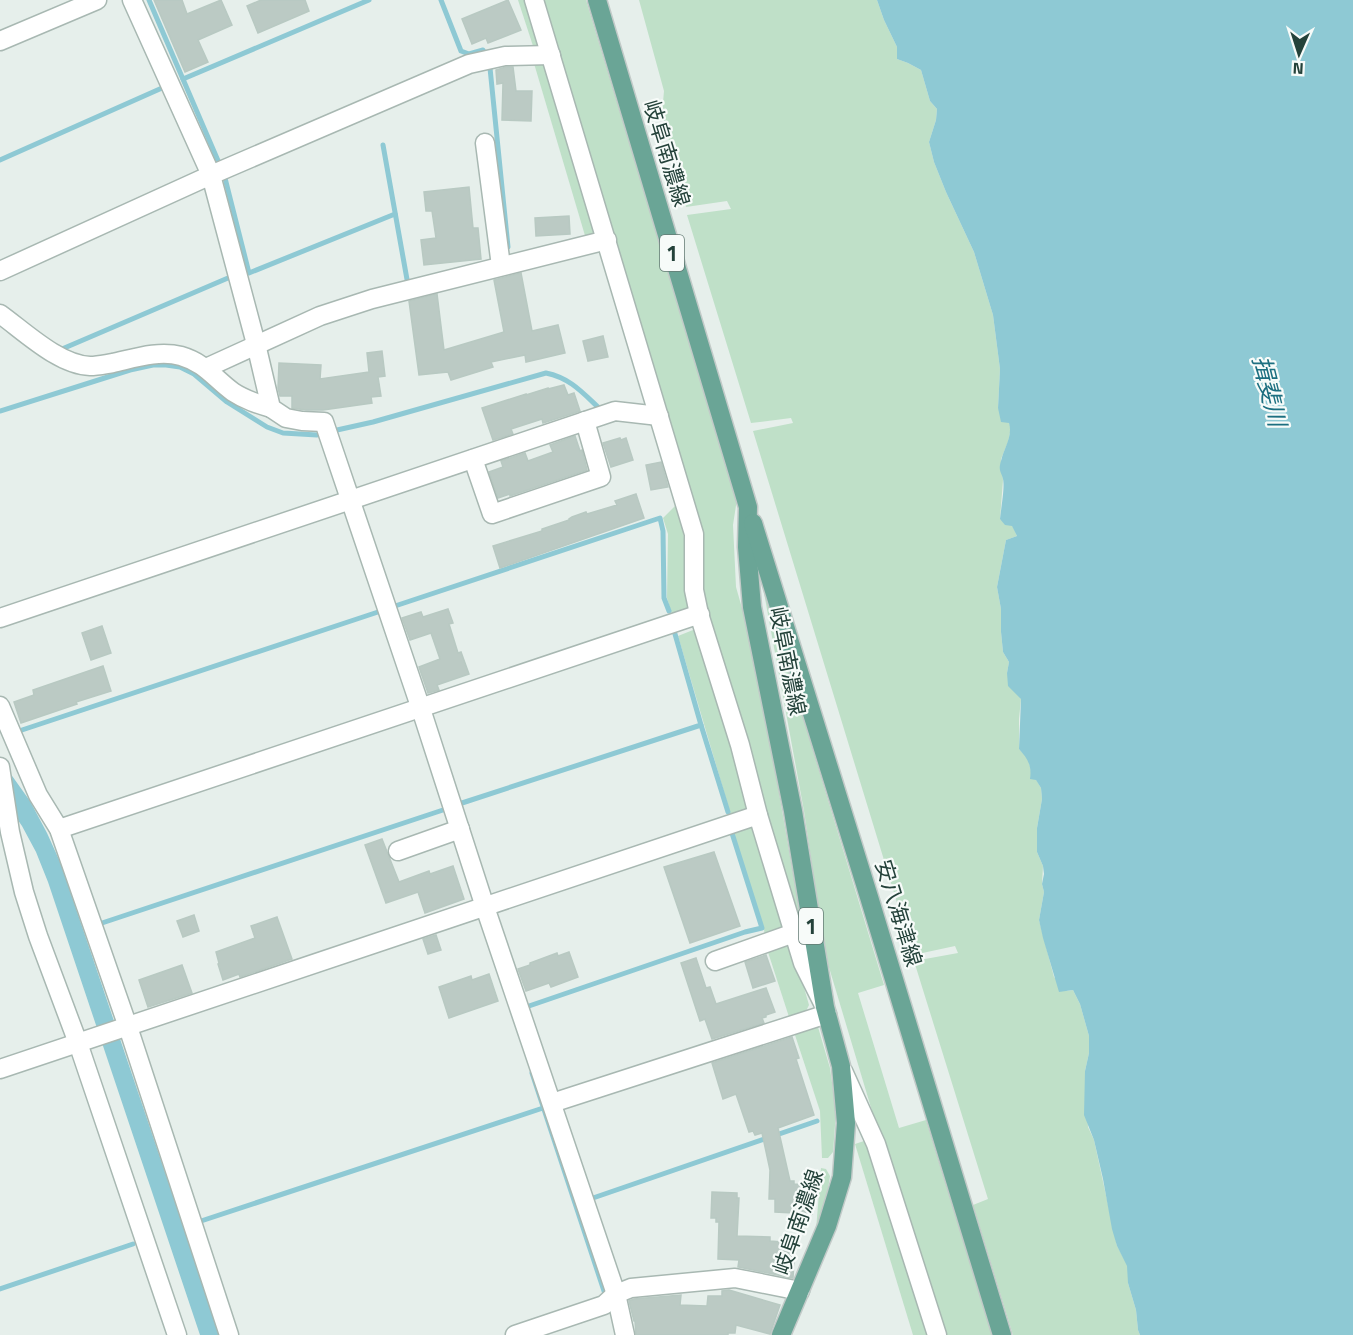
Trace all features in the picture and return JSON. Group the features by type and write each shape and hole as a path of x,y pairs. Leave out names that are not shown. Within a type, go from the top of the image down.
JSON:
{"main road":[{"name":"岐阜南濃線","path":"597,0 748,507 747,547 752,607 793,811 826,1010 841,1066 846,1123 842,1177 827,1226 781,1335"},
{"name":"安八海津線","path":"748,507 873,908 1002,1335"}],"street":[{"path":"0,41 97,0"},
{"path":"132,0 211,175 271,408"},
{"path":"534,0 694,534 694,590 740,745 758,815 803,963 826,1010 552,1102"},
{"path":"0,271 211,175 469,64 504,56 551,54"},
{"path":"485,143 501,266"},
{"path":"206,368 320,316 372,299 607,240"},
{"path":"0,314 67,360 97,366 150,354 177,355 206,368 234,392 253,403 271,408 286,418 324,422 616,1294 625,1335"},
{"path":"0,618 615,411 659,416"},
{"path":"473,459 492,514 590,481 601,477 585,421"},
{"path":"59,829 700,614"},
{"path":"0,706 39,795 59,829 229,1335"},
{"path":"0,767 8,839 24,892 38,936 83,1041 177,1335"},
{"path":"0,1069 758,815"},
{"path":"398,852 460,829"},
{"path":"715,961 794,933"},
{"path":"841,1066 876,1144 937,1335"},
{"path":"515,1335 604,1305 616,1294 631,1288 735,1278 800,1291"}],"green space":[{"path":"518,0 530,0 543,39 538,49 534,49"},
{"path":"542,0 586,0 737,499 733,525 736,587 755,654 805,943 699,590 701,530"},
{"path":"639,0 877,0 897,47 897,59 921,70 930,101 937,109 929,142 946,192 974,252 993,315 1000,369 998,408 1011,428 1001,459 1003,480 1000,519 1012,525 1017,536 1006,540 997,587 1001,609 1003,652 1009,662 1007,673 1021,699 1019,749 1028,758 1031,771 1041,788 1037,852 1043,866 1044,892 1039,920 1054,977 1067,991 1073,990 1080,1004 1089,1036 1089,1053 1085,1071 1088,1127 1094,1140 1117,1246 1128,1266 1128,1283 1140,1335 1013,1335 973,1205 988,1199 914,961 958,953 955,946 913,955 753,431 793,423 791,418 751,423 687,215 731,209 727,201 686,207 662,113 664,91"},
{"path":"533,60 549,65 596,228 592,236 586,239"},
{"path":"681,503 688,613 673,618 667,598 668,534 663,518"},
{"path":"762,582 884,985 858,993 899,1128 926,1120 992,1335 943,1335 881,1141 825,954 804,811"},
{"path":"698,628 751,804 744,815 732,819 678,636"},
{"path":"747,825 757,830 786,924 782,934 765,939 764,929 732,830"},
{"path":"781,944 793,949 809,1005 804,1015 790,1020 767,949"},
{"path":"808,1024 818,1027 830,1068 836,1112 833,1152 828,1158 822,1158 820,1111 793,1029"},
{"path":"864,1141 870,1146 930,1335 913,1335 855,1144"},
{"path":"821,1168 826,1169 830,1176 825,1208 816,1230"}],"water":[{"name":"揖斐川","path":"877,0 1353,0 1353,1335 1140,1335 1138,1330 1136,1310 1128,1283 1127,1266 1112,1229 1094,1140 1084,1115 1089,1036 1080,1004 1073,990 1059,992 1039,920 1044,892 1043,866 1037,852 1041,788 1036,780 1030,779 1029,763 1019,749 1021,699 1008,686 1009,662 1003,652 1001,609 997,587 1006,540 1017,536 1012,526 1005,525 1000,519 1004,487 1000,467 1010,428 1009,423 1001,422 998,408 1000,369 993,315 974,252 934,162 929,142 937,109 930,101 921,70 897,59 897,47"},
{"path":"10,773 30,801 61,864 220,1335 200,1335 48,882 22,826 0,794"}],"building":[{"path":"154,0 182,0 187,14 221,0 232,25 198,40 208,62 185,72"},
{"path":"261,0 305,0 309,11 258,33 247,6"},
{"path":"508,0 521,30 488,43 486,38 472,44 462,19"},
{"path":"513,67 516,91 532,91 531,121 502,120 503,83 497,84 496,70"},
{"path":"469,187 473,228 478,228 481,259 424,265 421,240 436,238 432,211 426,211 424,192"},
{"path":"569,216 570,234 536,236 535,218"},
{"path":"521,273 532,331 558,325 565,353 526,362 525,355 491,362 493,367 451,380 448,372 419,375 409,301 437,294 444,350 504,332 494,280"},
{"path":"603,336 608,357 588,361 583,341"},
{"path":"382,351 385,376 378,377 381,396 371,397 372,403 306,410 292,408 292,396 280,396 279,363 321,365 320,379 369,372 367,353"},
{"path":"564,385 568,395 574,393 580,411 543,423 542,419 511,429 513,434 493,440 482,408"},
{"path":"575,436 580,451 582,450 587,470 498,498 489,472 503,467 501,461 525,453 528,461 553,452 550,445"},
{"path":"620,438 621,440 626,438 633,460 611,467 603,443"},
{"path":"661,462 668,487 651,490 646,465"},
{"path":"636,494 644,518 500,568 493,546 542,531 542,529 586,512 587,514 617,505 615,501"},
{"path":"448,609 453,623 449,624 458,653 461,652 469,674 437,685 439,690 428,693 419,667 440,659 431,633 410,640 402,618 421,612 423,617"},
{"path":"102,626 111,653 91,660 82,633"},
{"path":"103,666 111,691 21,723 14,702 34,695 33,690"},
{"path":"382,839 399,882 429,871 430,874 453,866 464,899 425,913 418,892 386,903 365,845"},
{"path":"714,852 740,926 690,943 664,867"},
{"path":"194,915 199,931 183,937 177,921"},
{"path":"277,917 292,959 240,977 239,974 223,980 216,952 255,938 251,926"},
{"path":"436,935 441,950 428,954 423,939"},
{"path":"569,952 578,977 551,987 549,983 526,991 518,969 557,953 558,956"},
{"path":"766,955 775,981 753,988 745,962"},
{"path":"696,958 706,988 710,987 716,1004 766,988 775,1012 762,1018 764,1023 712,1039 705,1019 700,1021 681,963"},
{"path":"182,965 192,993 148,1007 139,980"},
{"path":"489,974 498,1001 449,1018 439,987 471,976 472,980"},
{"path":"792,1037 799,1058 796,1059 814,1115 778,1128 790,1181 794,1181 794,1184 814,1185 812,1214 775,1212 775,1199 769,1199 770,1170 762,1133 755,1135 753,1131 749,1132 736,1094 723,1099 712,1063"},
{"path":"712,1192 737,1193 737,1198 739,1198 737,1236 770,1237 770,1241 795,1243 793,1278 738,1267 739,1260 718,1259 719,1222 716,1222 716,1218 711,1218"},
{"path":"729,1290 780,1305 770,1334 736,1325 735,1333 728,1333 728,1335 636,1335 635,1321 629,1301 681,1295 680,1305 707,1306 708,1296 722,1296 722,1291"}],"waterway":[{"path":"149,0 219,163"},
{"path":"183,79 369,0"},
{"path":"441,0 461,51 469,54 483,50 486,57"},
{"path":"490,68 508,247"},
{"path":"0,160 162,88"},
{"path":"383,145 408,285"},
{"path":"225,178 249,273 395,214"},
{"path":"62,349 228,278"},
{"path":"0,411 130,370 166,365 180,367 194,374 227,402 267,427 283,433 317,435"},
{"path":"337,430 546,373 569,382 599,408"},
{"path":"395,606 660,518 663,531 664,598 669,611"},
{"path":"22,730 378,612"},
{"path":"462,803 701,725 675,634"},
{"path":"701,725 728,812"},
{"path":"99,924 446,809 447,813"},
{"path":"529,1006 762,928 731,830"},
{"path":"532,1073 605,1294"},
{"path":"198,1222 543,1108"},
{"path":"593,1198 817,1121"},
{"path":"0,1289 133,1244"}]}
